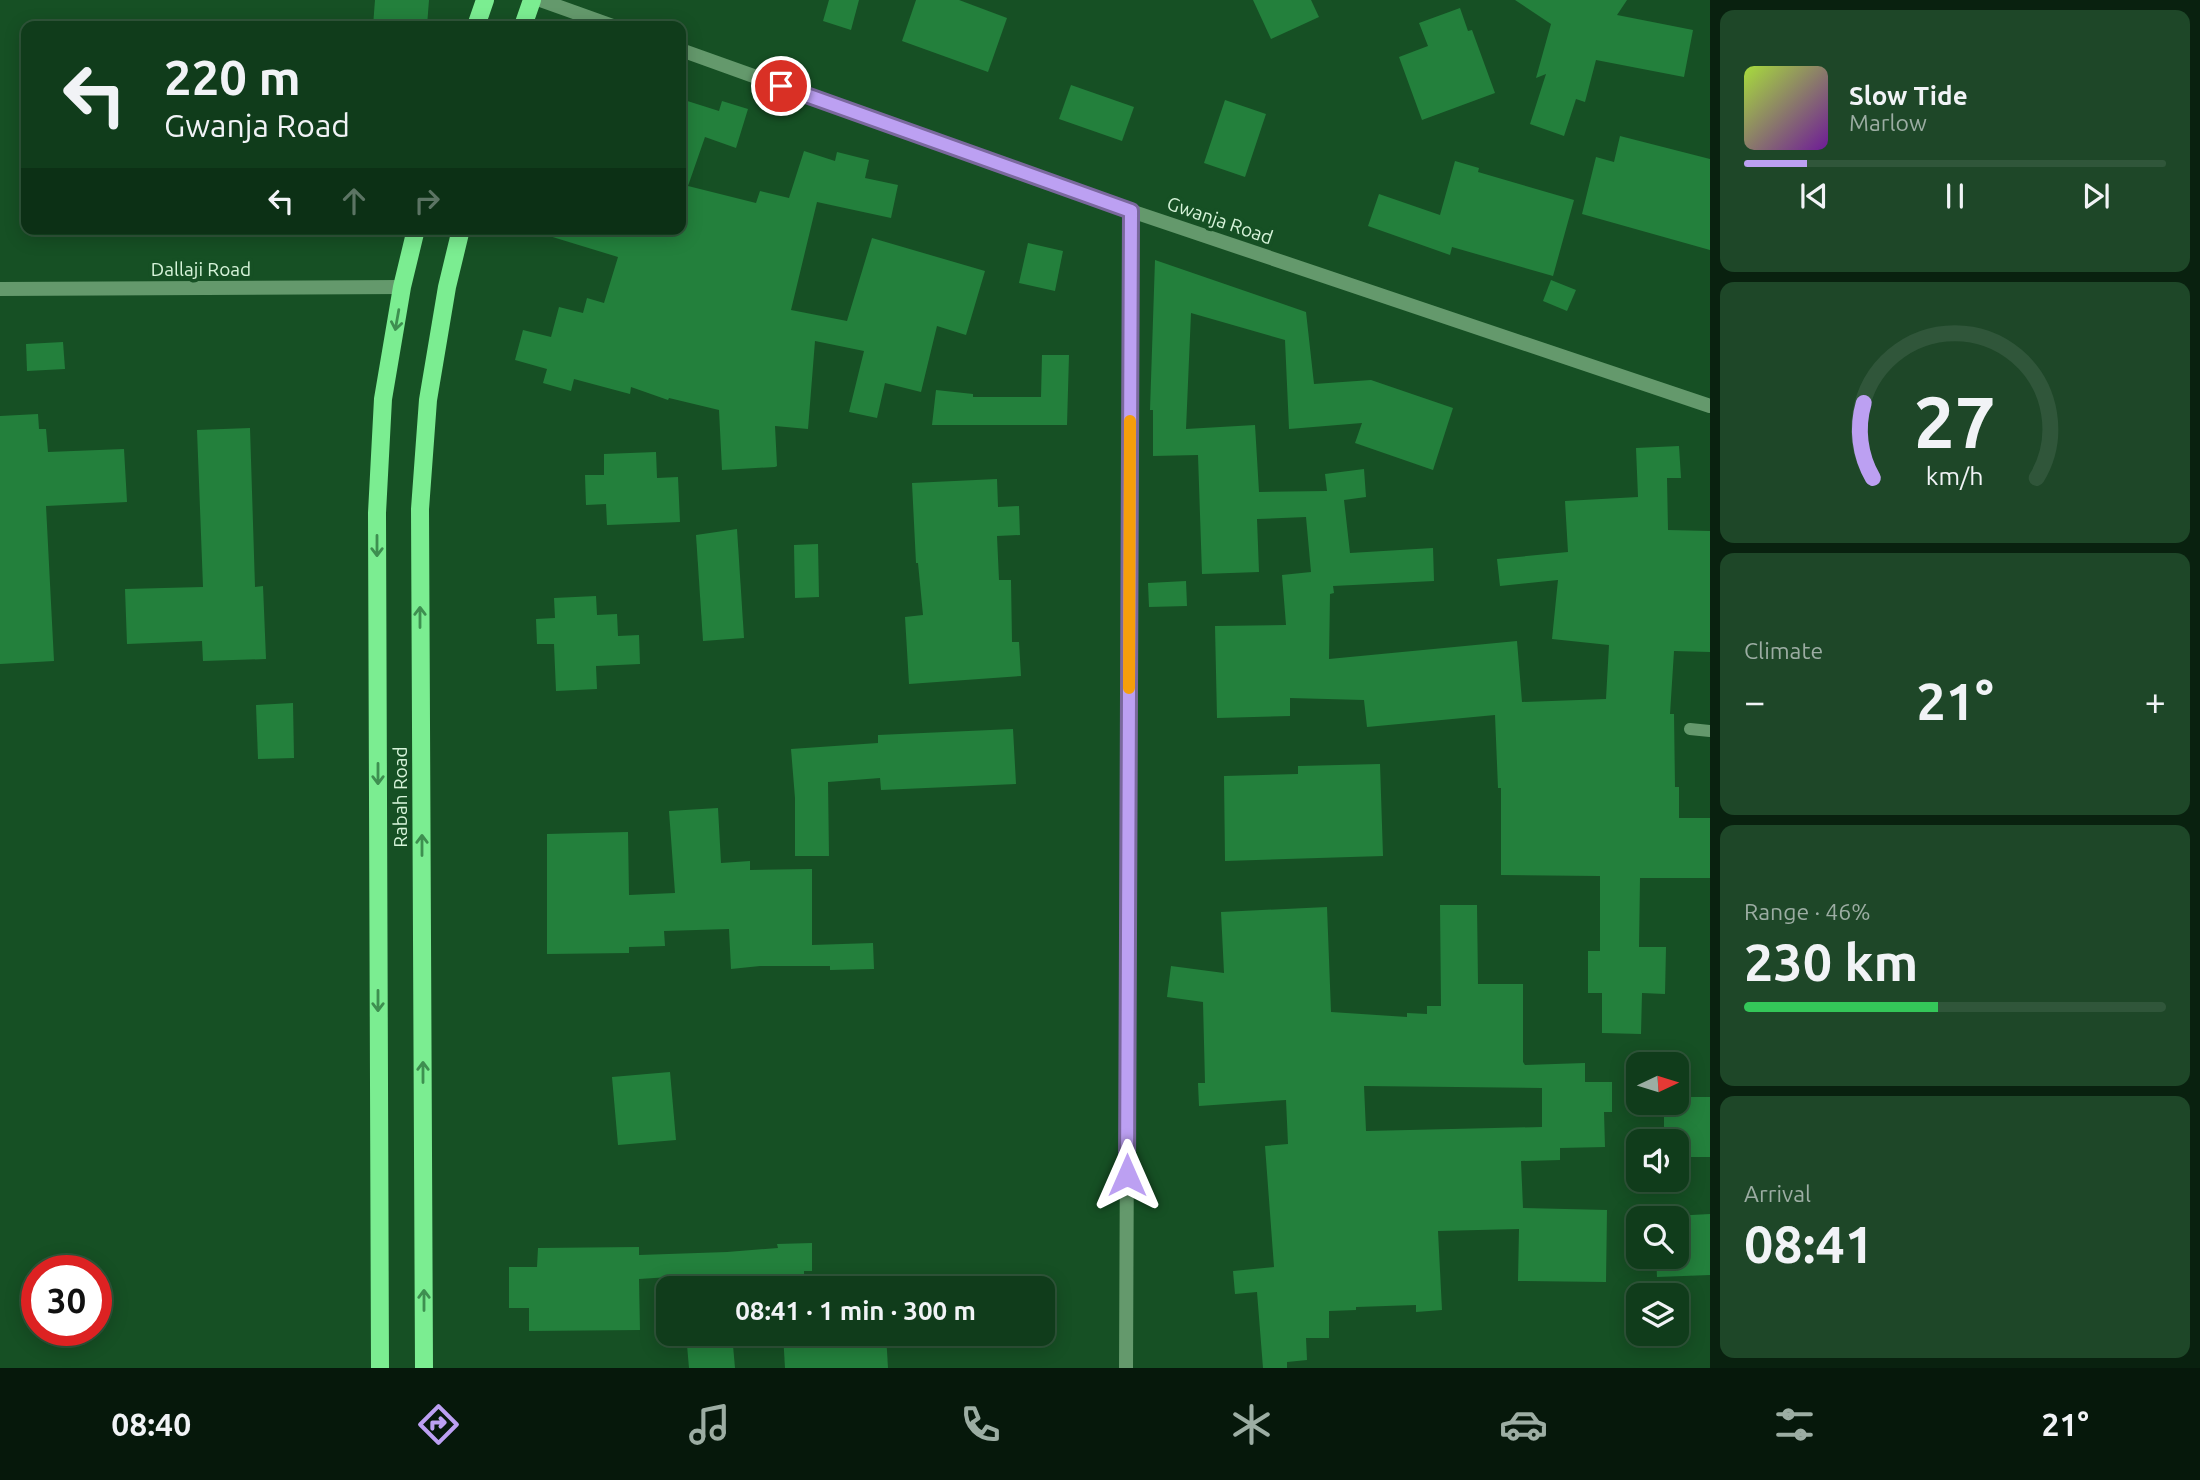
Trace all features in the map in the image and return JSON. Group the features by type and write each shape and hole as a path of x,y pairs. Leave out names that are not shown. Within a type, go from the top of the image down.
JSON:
{"main road":[{"path":"478,21 485,0"},
{"path":"525,21 532,0"},
{"name":"Rabah Road","path":"380,1368 377,513 383,400 414,235"},
{"name":"Rabah Road","path":"424,1368 420,509 428,400 447,287 460,235"}],"street":[{"path":"540,0 599,21"},
{"name":"Gwanja Road","path":"686,52 1131,211 1710,406"},
{"path":"1126,1368 1131,211"},
{"name":"Dallaji Road","path":"0,289 402,287"}],"lane":[{"path":"1690,729 1710,731"}],"building":[{"path":"375,0 429,0 427,21 373,21"},
{"path":"829,0 859,0 851,30 823,21"},
{"path":"916,0 959,0 1007,18 988,72 902,41"},
{"path":"1253,0 1311,0 1319,17 1271,39"},
{"path":"1515,0 1627,0 1617,15 1693,30 1684,77 1596,60 1585,102 1576,99 1564,136 1530,124 1546,74 1536,78 1551,24"},
{"path":"1460,8 1468,31 1472,30 1495,93 1422,120 1399,57 1428,46 1419,23"},
{"path":"1071,85 1134,107 1122,141 1059,119"},
{"path":"1225,100 1266,114 1245,177 1204,163"},
{"path":"686,101 719,111 722,101 748,109 736,148 705,137 688,186 756,203 760,191 789,198 804,151 835,161 837,152 869,160 865,178 898,185 891,218 817,202 791,310 847,321 872,238 985,271 966,335 937,326 921,392 885,383 877,418 849,412 864,351 815,341 808,429 775,426 775,467 722,470 719,410 669,398 668,400 631,387 630,394 574,379 571,391 543,383 547,369 515,360 523,330 551,337 559,307 583,313 587,298 604,303 618,257 546,235 686,235"},
{"path":"1620,136 1710,159 1710,250 1582,214 1596,157 1614,162"},
{"path":"1455,161 1479,168 1478,172 1574,200 1553,276 1452,247 1450,255 1368,226 1379,194 1440,215"},
{"path":"1028,243 1063,251 1055,291 1019,283"},
{"path":"1155,260 1306,312 1314,384 1371,380 1453,408 1433,470 1355,443 1362,423 1289,429 1285,340 1191,313 1186,429 1255,425 1259,492 1327,491 1325,474 1364,469 1366,497 1344,500 1350,553 1433,548 1434,581 1333,586 1334,593 1330,594 1329,659 1517,641 1522,702 1606,699 1609,645 1552,639 1558,580 1500,586 1497,559 1568,552 1565,501 1638,497 1636,448 1679,446 1681,478 1667,478 1668,530 1710,531 1710,652 1674,651 1670,714 1674,714 1675,787 1679,787 1679,818 1710,818 1710,878 1640,878 1639,947 1666,947 1665,994 1642,993 1641,1034 1602,1033 1602,993 1588,993 1588,951 1600,951 1600,876 1501,875 1501,788 1498,788 1495,715 1367,727 1364,700 1290,698 1290,716 1217,718 1215,626 1286,625 1282,575 1311,572 1306,517 1257,519 1259,572 1202,574 1198,455 1153,456 1153,410 1150,410"},
{"path":"1551,280 1576,290 1567,311 1543,301"},
{"path":"63,342 65,369 27,371 26,344"},
{"path":"1042,355 1069,355 1067,425 932,425 936,390 973,394 973,397 1041,397"},
{"path":"38,414 39,429 46,429 48,452 124,449 127,502 46,506 54,661 0,664 0,416"},
{"path":"250,428 255,587 263,586 266,659 203,661 202,641 127,644 125,589 203,587 197,430"},
{"path":"656,452 657,478 678,477 680,522 607,525 606,504 586,505 585,475 604,475 604,454"},
{"path":"997,479 998,507 1019,506 1020,535 997,536 999,580 1011,580 1012,642 1019,642 1021,676 909,684 905,617 923,615 916,563 912,483"},
{"path":"737,529 744,638 703,641 696,535"},
{"path":"818,544 819,597 795,598 794,545"},
{"path":"1186,581 1187,606 1149,607 1148,583"},
{"path":"596,596 597,615 617,614 618,636 639,635 640,664 596,666 597,689 556,691 554,644 537,644 536,619 555,618 554,598"},
{"path":"293,703 294,758 258,759 256,705"},
{"path":"1013,729 1016,784 881,790 880,778 828,782 829,856 795,856 795,798 791,749 878,743 878,735"},
{"path":"1380,764 1383,856 1225,861 1224,776 1298,774 1298,766"},
{"path":"718,808 721,863 750,861 750,870 812,869 812,945 873,943 874,969 830,970 830,966 760,966 731,969 729,929 664,931 665,946 629,947 629,953 547,954 547,834 628,832 629,895 675,893 669,811"},
{"path":"1440,905 1477,905 1478,984 1523,984 1525,1065 1585,1063 1585,1082 1612,1082 1612,1112 1604,1112 1605,1147 1560,1148 1560,1160 1521,1161 1523,1208 1607,1210 1606,1282 1518,1281 1519,1229 1438,1231 1442,1310 1416,1312 1416,1305 1356,1307 1356,1310 1329,1311 1329,1338 1306,1338 1307,1360 1287,1362 1287,1368 1263,1368 1257,1292 1235,1294 1233,1271 1274,1267 1265,1146 1288,1144 1286,1100 1199,1106 1198,1083 1205,1083 1203,1002 1167,997 1171,966 1224,973 1221,912 1327,907 1331,1012 1407,1017 1407,1013 1427,1014 1427,1006 1441,1006","holes":["1364,1086 1542,1088 1542,1127 1366,1131"]},
{"path":"670,1072 676,1140 618,1145 612,1077"},
{"path":"1689,1097 1710,1097 1710,1157 1689,1157 1689,1129 1664,1129 1664,1115 1689,1115"},
{"path":"1710,1214 1710,1275 1657,1277 1657,1269 1689,1269 1689,1215"},
{"path":"812,1243 812,1271 804,1271 804,1276 656,1276 639,1279 640,1330 529,1331 529,1308 509,1308 509,1267 537,1267 538,1248 639,1247 639,1255 778,1248 777,1244"},
{"path":"687,1346 733,1346 735,1368 689,1368"},
{"path":"784,1346 887,1346 888,1368 785,1368"}],"slow traffic":[{"path":"1129,688 1130,421"}],"route":[{"path":"781,86 1131,211 1127,1175"}]}
